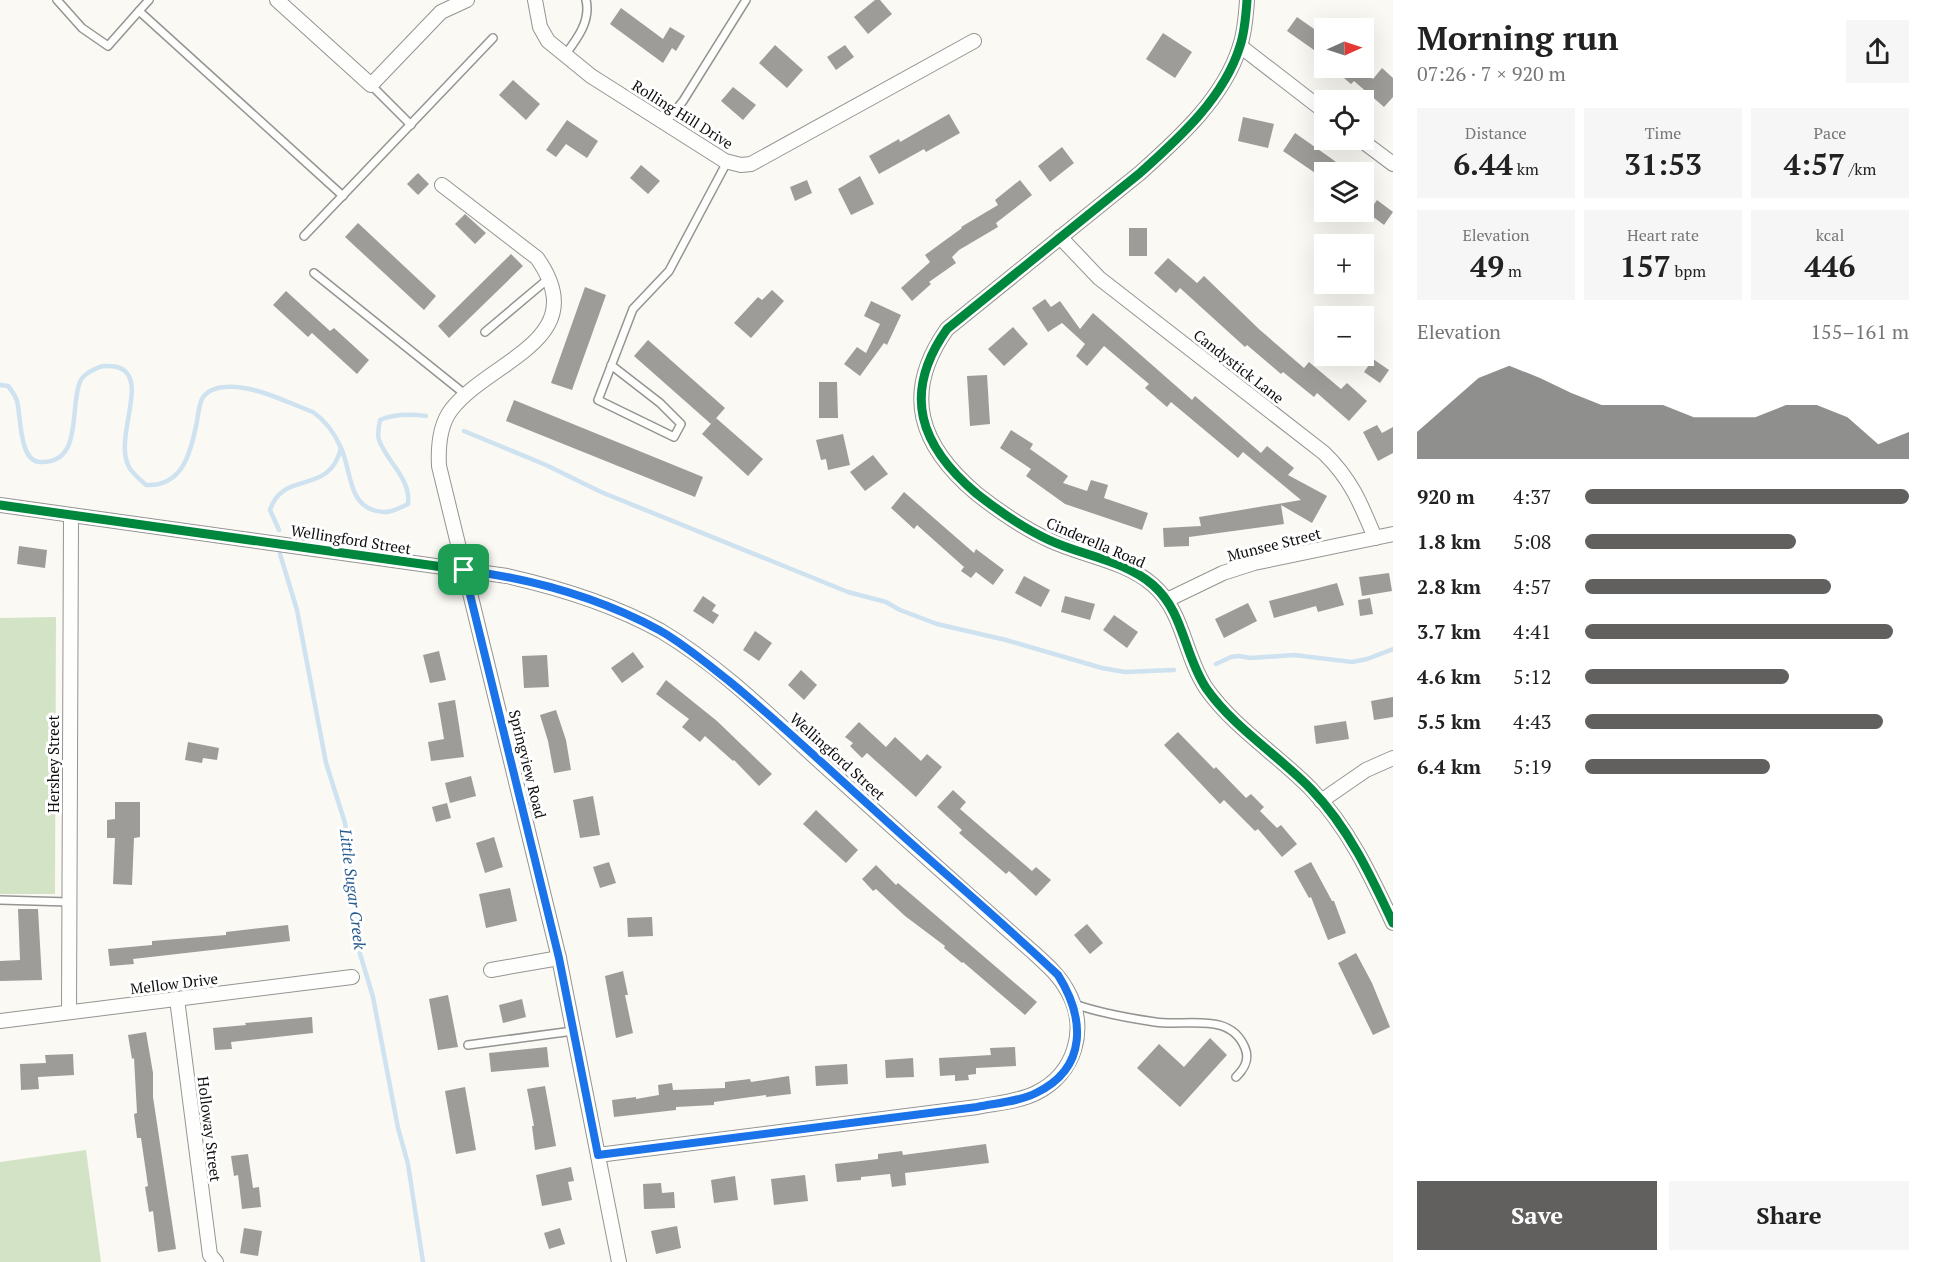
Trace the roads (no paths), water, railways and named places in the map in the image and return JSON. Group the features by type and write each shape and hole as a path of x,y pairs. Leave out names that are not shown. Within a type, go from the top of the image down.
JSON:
{"street":[{"path":"277,0 372,85 441,12 467,0"},
{"name":"Rolling Hill Drive","path":"535,0 543,34 548,41 591,76 727,162 741,165 751,164 974,41"},
{"name":"Cinderella Road","path":"1248,0 1240,46 1234,63 1215,96 1181,135 1140,173 954,321 934,346 928,360 921,391 923,412 926,429 935,448 951,470 994,508 1050,541 1079,553 1117,564 1136,573 1152,584 1167,600 1178,620 1194,667 1207,690 1223,709 1293,772 1321,801 1355,848 1393,923"},
{"path":"1240,46 1314,103"},
{"path":"1374,150 1393,164"},
{"path":"442,185 537,258 548,279"},
{"name":"Candystick Lane","path":"1060,237 1099,278 1324,453 1340,469 1354,489 1375,538"},
{"name":"Springview Road","path":"548,279 553,302 551,320 541,337 466,395 451,410 444,423 438,450 439,466 559,958 619,1262"},
{"name":"Wellingford Street","path":"0,505 507,576 597,602 661,632 695,654 751,699 1034,952 1058,975 1072,1003 1078,1029 1076,1046 1069,1063 1059,1077 1044,1089 1023,1098 977,1107 598,1155"},
{"name":"Hershey Street","path":"69,1012 71,516"},
{"name":"Munsee Street","path":"1167,600 1223,573 1254,563 1393,534"},
{"path":"1321,801 1366,770 1393,758"},
{"path":"491,970 559,958"},
{"name":"Mellow Drive","path":"0,1021 352,976"},
{"name":"Holloway Street","path":"177,999 210,1255 216,1262"}],"lane":[{"path":"57,0 82,28 108,46 149,0"},
{"path":"565,55 585,22 588,7 586,0"},
{"path":"665,123 702,71 746,0"},
{"path":"140,11 343,196"},
{"path":"304,236 493,38"},
{"path":"372,85 411,125"},
{"path":"611,365 660,403 681,424 674,437 598,400 611,365 633,309 669,271 727,162"},
{"path":"314,273 466,395"},
{"path":"485,332 548,279"},
{"path":"0,900 69,902"},
{"path":"1072,1003 1100,1012 1158,1023 1210,1023 1227,1028 1240,1038 1247,1053 1243,1070 1236,1077"},
{"path":"468,1045 573,1031"}],"waterway":[{"name":"Little Sugar Creek","path":"0,385 8,386 13,393 18,408 24,446 32,459 39,462 53,460 63,454 69,445 77,393 82,378 102,366 124,370 130,380 132,390 125,454 129,468 146,485 159,484 177,474 192,444 201,401 209,392 222,387 236,387 270,395 313,412 322,419 341,448 351,484 359,500 365,506 383,512 408,504 408,495 402,478 379,440 380,420 403,415 426,416"},
{"path":"464,431 546,465 601,492 848,592 886,602 900,610 937,624 1006,640 1102,668 1125,672 1174,670"},
{"name":"Little Sugar Creek","path":"279,530 270,510 276,498 295,485 327,473 335,463 341,448"},
{"name":"Little Sugar Creek","path":"280,554 297,610 326,763 345,823 356,907 358,947 373,997 398,1128 408,1164 423,1262"},
{"path":"1216,664 1239,656 1250,658 1294,655 1352,662 1393,649"}]}
